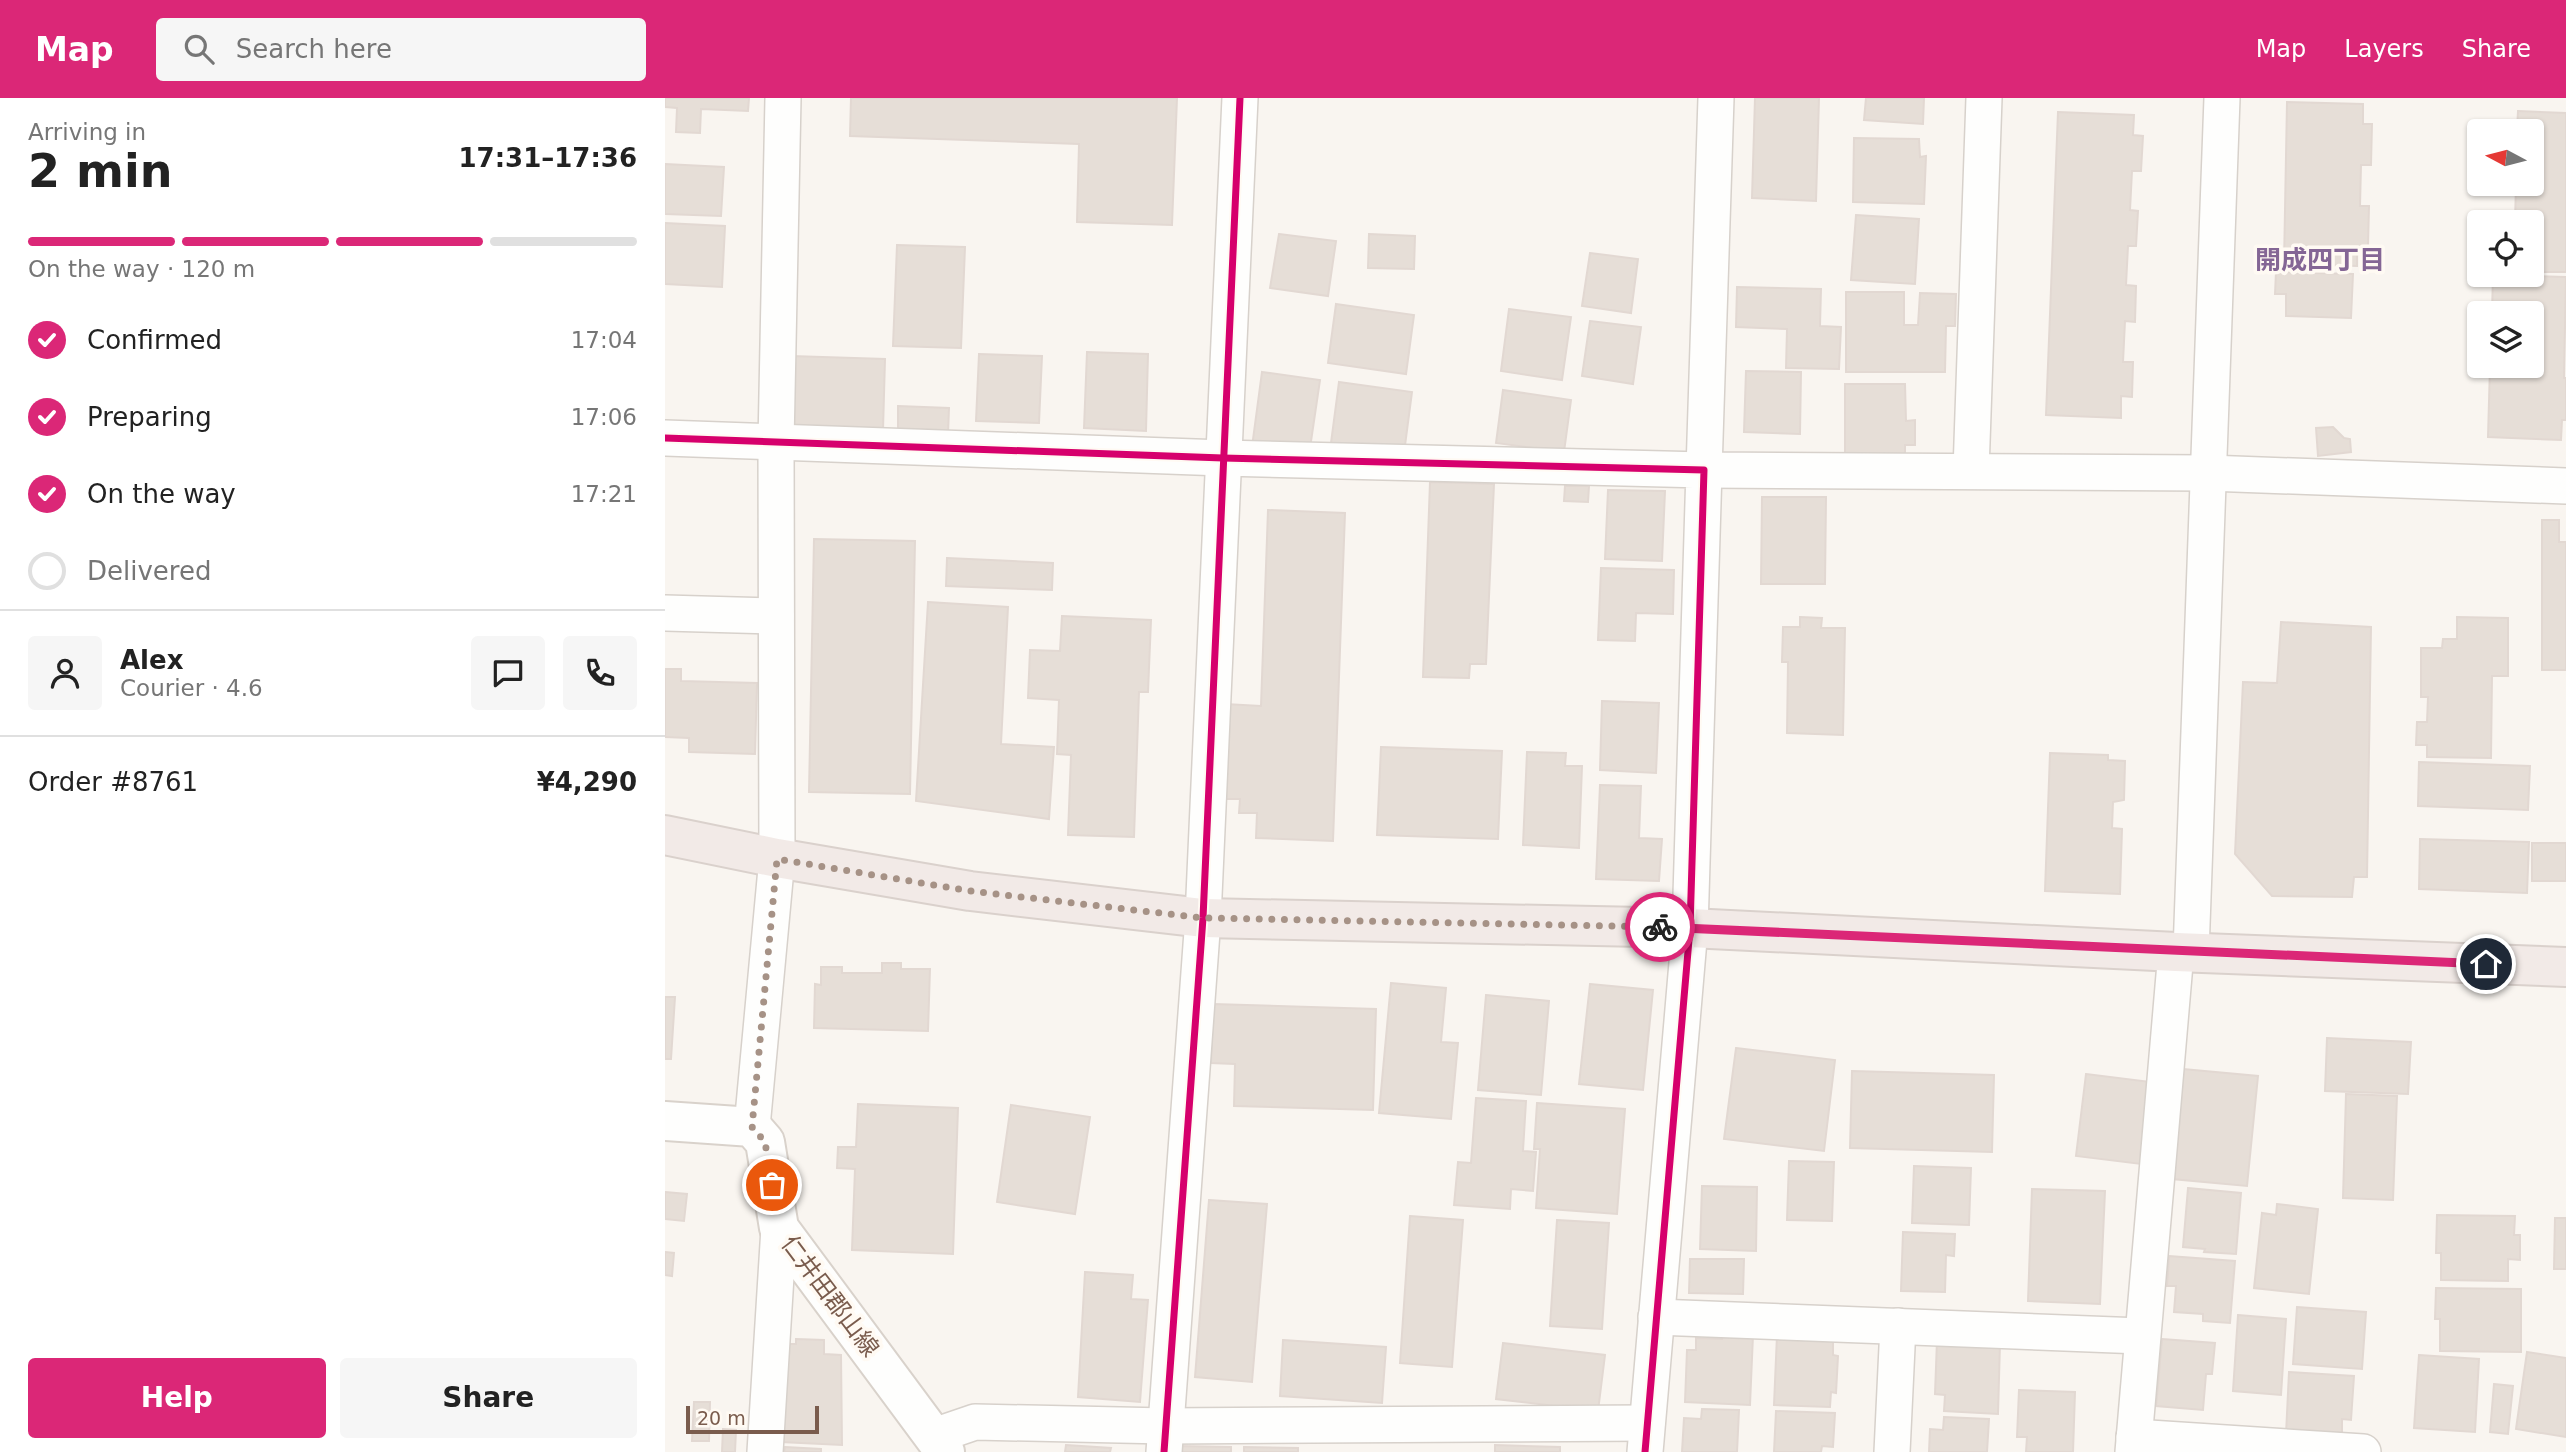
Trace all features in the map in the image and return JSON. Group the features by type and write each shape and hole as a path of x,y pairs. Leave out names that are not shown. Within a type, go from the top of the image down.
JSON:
{"highway":[{"path":"665,835 777,859 970,891 1203,918 1690,928 2566,967"}],"main road":[{"path":"665,1121 752,1127"},
{"name":"仁井田郡山線","path":"752,1127 765,1142 779,1228 939,1444"}],"street":[{"path":"752,1127 777,859 776,443 783,98"},
{"path":"1165,1439 1203,918 1240,98"},
{"path":"939,1444 975,1422 1165,1439 1646,1438 1690,928 1716,98"},
{"path":"1971,471 1985,98"},
{"path":"2222,98 2208,472 2183,952 2141,1336 2133,1445 2363,1452"},
{"path":"665,438 1223,458 1704,470 2208,472 2566,486"},
{"path":"665,613 776,616"},
{"path":"765,1452 779,1228"},
{"path":"1656,1317 2141,1336"},
{"path":"1892,1452 1898,1326"}],"building":[{"path":"665,98 749,98 748,111 701,109 700,133 676,132 677,108 665,107"},
{"path":"851,98 1177,98 1172,225 1077,222 1079,144 850,136"},
{"path":"1755,98 1819,98 1816,201 1752,198"},
{"path":"1866,98 1924,98 1923,124 1864,120"},
{"path":"2287,102 2363,104 2363,124 2372,124 2371,165 2361,165 2360,206 2369,206 2368,246 2357,246 2357,266 2284,264"},
{"path":"2518,111 2566,113 2566,272 2544,272 2544,210 2515,210 2516,196 2545,196 2545,119 2518,119"},
{"path":"2058,112 2134,115 2133,135 2143,136 2141,171 2132,171 2130,210 2138,211 2136,246 2128,246 2126,285 2136,286 2135,322 2125,321 2123,362 2133,362 2132,397 2121,396 2121,418 2046,415"},
{"path":"1854,138 1919,139 1920,157 1926,156 1924,204 1853,202"},
{"path":"665,164 724,167 721,216 665,214"},
{"path":"1856,215 1919,219 1915,284 1851,280"},
{"path":"665,223 725,226 722,287 665,284"},
{"path":"1279,234 1336,241 1328,296 1270,288"},
{"path":"1369,234 1415,236 1414,269 1368,268"},
{"path":"897,245 965,247 961,348 893,346"},
{"path":"1590,253 1638,259 1631,313 1582,306"},
{"path":"2276,272 2353,274 2351,318 2286,316 2286,294 2275,294"},
{"path":"2544,276 2566,277 2566,420 2562,420 2561,440 2488,437 2490,378 2544,378 2544,301 2492,301 2493,287 2544,287"},
{"path":"1737,287 1821,289 1820,326 1841,327 1839,369 1786,368 1787,329 1736,327"},
{"path":"1846,292 1904,292 1904,325 1918,325 1920,293 1956,294 1955,326 1946,326 1945,372 1846,372"},
{"path":"1336,304 1414,315 1406,374 1328,363"},
{"path":"1509,309 1571,317 1562,380 1501,371"},
{"path":"1590,321 1641,327 1633,384 1582,376"},
{"path":"1087,352 1148,354 1146,431 1084,428"},
{"path":"979,354 1042,356 1039,423 976,421"},
{"path":"791,356 885,359 883,430 789,427"},
{"path":"1746,371 1801,372 1800,434 1744,432"},
{"path":"1262,372 1320,380 1309,455 1252,447"},
{"path":"1339,382 1412,392 1404,453 1331,443"},
{"path":"1845,384 1905,384 1906,421 1915,420 1915,445 1905,445 1905,456 1845,457"},
{"path":"1503,390 1571,400 1564,452 1496,443"},
{"path":"898,406 949,408 948,434 898,432"},
{"path":"2333,427 2344,438 2350,439 2351,452 2318,456 2316,428"},
{"path":"1430,482 1494,484 1486,664 1470,664 1469,678 1423,677"},
{"path":"1565,486 1589,486 1588,502 1564,501"},
{"path":"1608,490 1665,491 1662,561 1605,559"},
{"path":"1762,497 1826,497 1825,584 1761,584"},
{"path":"1268,510 1345,513 1333,841 1256,838 1257,813 1239,813 1240,799 1222,799 1226,704 1261,706"},
{"path":"2542,520 2559,520 2559,542 2566,542 2566,670 2542,670"},
{"path":"814,539 915,541 910,794 809,792"},
{"path":"947,558 1053,563 1052,590 946,586"},
{"path":"1601,568 1674,570 1673,614 1636,613 1635,641 1598,640"},
{"path":"928,602 1008,607 1001,744 1054,747 1049,819 916,801"},
{"path":"1062,616 1151,620 1148,692 1139,692 1134,837 1068,835 1071,755 1057,754 1059,700 1028,698 1030,650 1060,651"},
{"path":"1800,617 1822,618 1821,628 1845,628 1843,735 1787,733 1788,662 1782,662 1783,627 1800,627"},
{"path":"2457,617 2508,618 2508,676 2492,676 2491,758 2427,757 2427,745 2416,745 2417,722 2427,722 2428,697 2421,697 2421,648 2442,648 2443,639 2457,639"},
{"path":"2281,622 2371,627 2367,877 2354,877 2352,897 2272,896 2235,854 2243,682 2277,683"},
{"path":"665,669 681,669 681,681 757,683 755,754 689,752 689,738 665,737"},
{"path":"1602,701 1659,703 1656,773 1600,770"},
{"path":"1381,747 1502,751 1498,839 1377,835"},
{"path":"1527,752 1566,753 1565,766 1582,766 1579,848 1523,845"},
{"path":"2050,753 2108,755 2108,760 2125,761 2124,800 2113,802 2112,828 2122,829 2120,894 2045,891"},
{"path":"2419,762 2530,766 2528,810 2418,806"},
{"path":"1600,785 1641,786 1639,838 1662,839 1659,881 1596,879"},
{"path":"2420,839 2529,842 2527,893 2419,889"},
{"path":"2532,843 2566,843 2566,881 2532,881"},
{"path":"882,963 901,963 901,969 930,969 928,1031 814,1028 815,984 821,985 821,967 842,967 842,973 882,973"},
{"path":"1391,983 1446,988 1441,1042 1458,1043 1451,1119 1379,1113"},
{"path":"1590,984 1653,990 1643,1090 1579,1084"},
{"path":"1486,995 1549,1001 1541,1095 1478,1090"},
{"path":"665,997 675,997 671,1059 665,1059"},
{"path":"1213,1004 1376,1009 1373,1110 1234,1106 1235,1064 1211,1063"},
{"path":"2327,1038 2411,1042 2408,1094 2325,1091"},
{"path":"1736,1048 1835,1060 1824,1151 1724,1139"},
{"path":"2183,1069 2258,1076 2247,1186 2172,1179"},
{"path":"1852,1071 1994,1075 1992,1152 1850,1148"},
{"path":"2086,1074 2151,1082 2141,1164 2076,1156"},
{"path":"2346,1094 2397,1096 2393,1200 2343,1198"},
{"path":"1476,1098 1526,1101 1523,1151 1536,1152 1533,1191 1511,1189 1510,1209 1454,1205 1458,1162 1471,1163"},
{"path":"1537,1103 1625,1109 1617,1214 1536,1208 1540,1149 1534,1149"},
{"path":"858,1104 958,1108 953,1254 852,1250 855,1169 837,1168 838,1147 856,1147"},
{"path":"1011,1105 1090,1117 1075,1214 997,1202"},
{"path":"1789,1161 1834,1162 1832,1221 1787,1220"},
{"path":"1914,1166 1971,1168 1969,1225 1912,1223"},
{"path":"1702,1186 1757,1187 1756,1251 1700,1249"},
{"path":"2188,1188 2241,1193 2236,1254 2204,1252 2205,1249 2183,1247"},
{"path":"2032,1189 2105,1191 2100,1304 2028,1301"},
{"path":"665,1192 687,1194 684,1221 665,1219"},
{"path":"1209,1200 1267,1204 1252,1382 1195,1377"},
{"path":"2277,1204 2318,1209 2309,1294 2254,1288 2262,1213 2276,1215"},
{"path":"2437,1215 2515,1216 2514,1235 2520,1235 2520,1260 2508,1259 2508,1281 2441,1280 2441,1253 2436,1253"},
{"path":"1410,1216 1463,1220 1452,1367 1400,1363"},
{"path":"2555,1218 2566,1218 2566,1269 2554,1269"},
{"path":"1557,1220 1609,1223 1602,1329 1550,1326"},
{"path":"1903,1232 1955,1234 1954,1256 1946,1255 1945,1292 1901,1291"},
{"path":"665,1252 674,1253 672,1276 665,1275"},
{"path":"2169,1256 2235,1261 2230,1323 2203,1321 2203,1314 2174,1312 2176,1286 2167,1286"},
{"path":"1690,1259 1744,1259 1743,1294 1689,1293"},
{"path":"1085,1272 1133,1275 1131,1299 1148,1300 1140,1402 1078,1397"},
{"path":"2436,1288 2521,1289 2521,1352 2440,1351 2440,1319 2435,1319"},
{"path":"2297,1307 2366,1312 2362,1369 2293,1364"},
{"path":"2238,1315 2286,1319 2281,1395 2233,1391"},
{"path":"1723,1334 1753,1335 1750,1405 1685,1402 1687,1350 1696,1350 1696,1338 1722,1339"},
{"path":"1777,1335 1833,1338 1833,1355 1838,1356 1836,1393 1831,1392 1830,1407 1774,1405"},
{"path":"796,1339 824,1340 824,1354 841,1355 842,1445 781,1442 784,1344 796,1344"},
{"path":"2162,1339 2215,1343 2212,1374 2206,1374 2203,1410 2156,1406"},
{"path":"1283,1340 1386,1347 1382,1403 1280,1396"},
{"path":"1937,1340 2000,1343 1998,1414 1944,1411 1945,1395 1935,1394"},
{"path":"1503,1343 1605,1355 1598,1411 1496,1399"},
{"path":"2527,1352 2566,1358 2566,1437 2516,1429"},
{"path":"2419,1355 2479,1359 2475,1432 2414,1428"},
{"path":"2289,1372 2354,1376 2351,1420 2342,1419 2342,1437 2286,1434"},
{"path":"2494,1384 2513,1386 2508,1434 2490,1432"},
{"path":"2019,1390 2075,1392 2073,1452 2026,1452 2027,1437 2017,1437"},
{"path":"694,1402 710,1402 709,1441 692,1441"},
{"path":"1702,1409 1739,1410 1737,1452 1682,1452 1684,1418 1701,1419"},
{"path":"1776,1411 1835,1413 1833,1447 1822,1446 1821,1452 1774,1452"},
{"path":"1944,1417 1989,1419 1987,1452 1929,1452 1930,1429 1943,1430"},
{"path":"723,1429 736,1430 735,1452 722,1452"},
{"path":"1066,1445 1111,1448 1110,1452 1065,1452"},
{"path":"1495,1445 1560,1447 1560,1452 1495,1452"},
{"path":"1179,1446 1231,1447 1231,1452 1179,1452"},
{"path":"785,1447 821,1449 821,1452 784,1452"},
{"path":"1244,1447 1298,1448 1298,1452 1244,1452"}],"cycle path":[{"path":"1164,1452 1203,918 1240,98"},
{"path":"665,438 1223,458 1704,470 1690,928 1645,1452"}],"way so far":[{"path":"772,1185 765,1142 752,1127 777,859 970,891 1203,918 1660,927"}],"district":[{"name":"開成四丁目","path":"2320,260"}],"route":[{"path":"1660,927 2486,964"}]}
